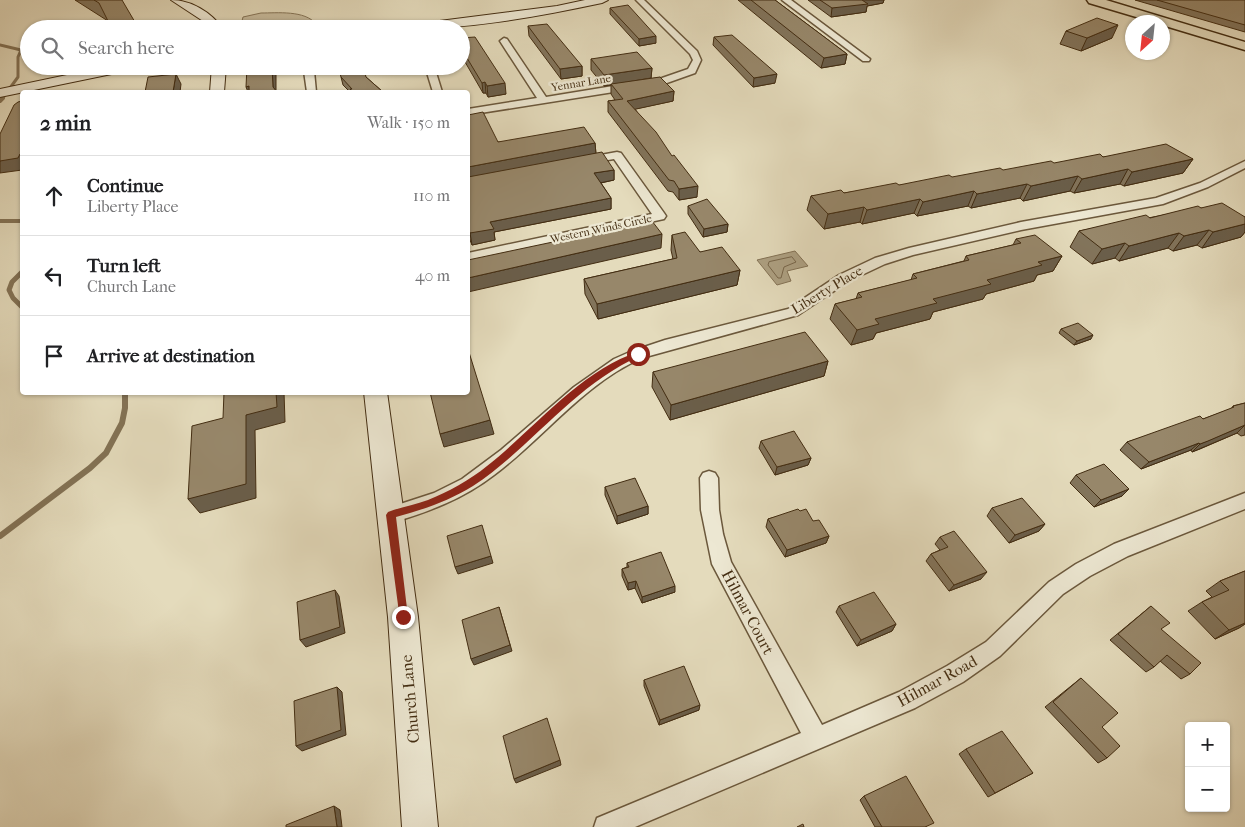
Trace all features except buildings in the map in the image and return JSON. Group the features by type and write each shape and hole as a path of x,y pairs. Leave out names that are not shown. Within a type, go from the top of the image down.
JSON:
{"main road":[{"path":"1094,0 1245,46"}],"street":[{"path":"177,0 210,20"},
{"path":"470,21 548,10 602,0"},
{"name":"Yennar Lane","path":"470,112 676,78 692,71 697,60 694,54 640,0"},
{"path":"786,0 866,59"},
{"path":"504,41 544,100"},
{"path":"0,93 87,75"},
{"path":"217,90 218,75"},
{"path":"310,75 312,90"},
{"path":"432,75 437,90"},
{"name":"Western Winds Circle","path":"470,257 660,216 617,154 570,163"},
{"name":"Liberty Place","path":"391,515 430,504 468,484 490,469 580,389 620,362 638,354 658,347 776,318 793,312 844,278 880,261 1021,226 1159,201 1204,185 1245,164"},
{"name":"Church Lane","path":"375,395 403,617 420,827"},
{"name":"Hilmar Court","path":"709,478 713,526 722,564 816,737"},
{"name":"Hilmar Road","path":"606,827 907,700 956,674 993,648 1056,588 1083,570 1121,550 1245,501"}],"shaded area":[{"path":"261,13 290,13 305,16 311,20 242,20 243,17"}],"water":[{"path":"795,251 808,266 787,271 791,281 777,285 757,260"}],"waterway":[{"path":"0,45 20,50"},
{"path":"2,99 18,77 18,57 20,52"},
{"path":"0,221 20,221"},
{"path":"20,274 12,282 9,290 13,298 20,305"},
{"path":"0,536 90,468 106,453 122,423 125,395"}],"route":[{"path":"403,617 391,515 430,504 468,484 490,469 580,389 620,362 638,354"}]}
